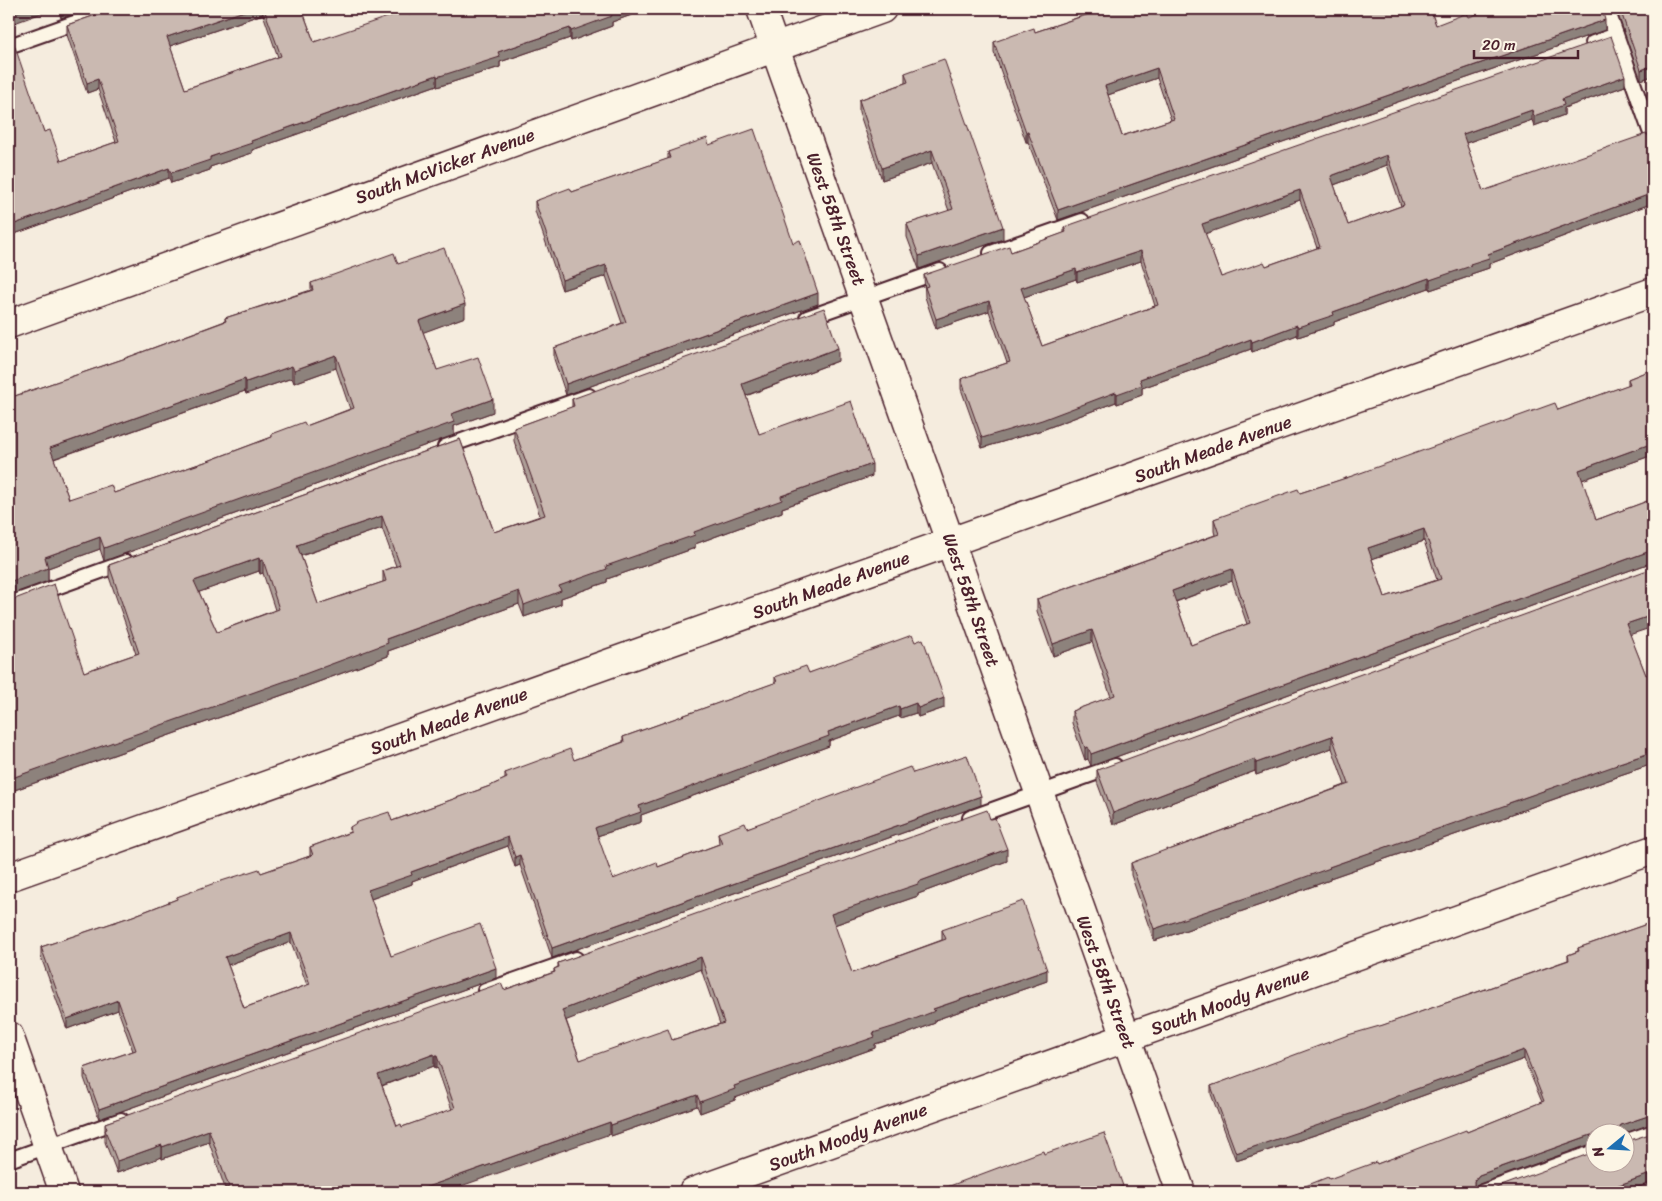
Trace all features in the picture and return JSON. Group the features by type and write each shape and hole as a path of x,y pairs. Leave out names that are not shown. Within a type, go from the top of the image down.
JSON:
{"street":[{"name":"West 58th Street","path":"761,9 1181,1192"},
{"name":"South McVicker Avenue","path":"9,324 882,9"},
{"name":"South Meade Avenue","path":"9,877 1653,292"},
{"name":"South Moody Avenue","path":"693,1192 1653,850"},
{"path":"9,1036 64,1192"}],"lane":[{"path":"9,46 114,9"},
{"path":"1607,9 1653,139"},
{"path":"1578,48 1616,35"},
{"path":"975,259 1098,216"},
{"path":"798,321 956,265"},
{"path":"432,452 601,392"},
{"path":"9,604 140,557"},
{"path":"955,823 1132,760"},
{"path":"469,996 591,953"},
{"path":"9,1160 133,1116"},
{"path":"1634,1139 1653,1132"},
{"path":"1482,1192 1584,1156"}],"building":[{"path":"9,9 25,9 9,15"},
{"path":"113,9 250,9 167,37 185,89 281,56 264,9 302,9 314,42 408,10 409,15 426,9 620,9 610,12 612,16 571,31 570,28 498,52 500,57 437,77 437,75 251,141 252,143 210,157 210,160 171,173 169,168 9,226 9,45 14,44 44,132 50,130 61,161 119,141 98,79 87,83 67,25"},
{"path":"1430,9 1436,25 1467,13 1469,17 1491,9 1602,9 1605,20 1058,210 1028,132 1026,132 994,42 1034,28 1035,32 1101,10","holes":["1157,68 1174,119 1122,136 1105,86"]},
{"path":"1620,9 1653,9 1653,69 1652,66 1641,70"},
{"path":"1611,36 1625,76 1562,99 1564,105 1534,116 1532,110 1463,134 1483,191 1646,134 1653,137 1653,193 1488,254 1489,258 1470,264 1471,266 1430,280 1429,278 1333,312 1334,315 1298,327 1297,325 1252,342 1251,339 1140,379 1142,385 1117,394 1116,392 1042,420 982,438 961,379 1010,362 989,301 936,319 925,287 928,286 924,275 1009,246 1011,252 1066,232 1064,227","holes":["1387,155 1404,205 1348,225 1331,176","1300,190 1320,247 1266,266 1264,262 1221,277 1202,224","1141,251 1158,305 1042,346 1021,288 1076,269 1077,272"]},
{"path":"944,59 1003,227 919,256 907,224 953,209 932,150 882,168 859,100 908,82 905,73"},
{"path":"754,129 793,243 800,240 818,293 566,384 554,348 626,322 606,265 562,280 535,201 570,188 572,192 670,158 668,152 707,138 709,145"},
{"path":"444,248 465,304 419,321 437,370 478,357 493,399 451,414 454,422 104,548 100,537 45,557 48,568 9,582 9,398 226,321 225,318 313,290 311,283 394,253 398,264","holes":["336,355 354,408 306,426 304,422 272,434 272,437 208,461 114,493 111,485 69,499 50,448 245,379 246,382 292,366 294,370"]},
{"path":"824,308 838,348 742,384 759,434 851,401 872,464 781,496 782,500 694,532 695,535 606,566 607,569 559,586 561,591 524,605 519,591 386,639 388,643 294,678 9,779 9,600 54,584 84,672 139,653 109,565 460,439 494,532 545,515 514,428 574,406 572,399","holes":["382,516 400,565 383,571 386,581 318,604 297,545","259,558 260,561 263,560 279,609 217,632 194,581"]},
{"path":"1653,369 1653,443 1579,470 1596,520 1653,499 1653,551 1091,754 1088,747 1085,748 1072,711 1115,695 1092,630 1053,644 1037,599 1219,534 1214,519 1298,489 1300,493 1352,476 1555,403 1558,410 1630,384 1628,379","holes":["1424,529 1441,579 1385,597 1368,548","1232,569 1250,623 1191,645 1172,591"]},
{"path":"1653,568 1653,615 1626,624 1646,675 1649,674 1653,685 1653,752 1272,889 1154,929 1131,863 1349,784 1332,736 1256,763 1255,759 1113,813 1097,770"},
{"path":"912,635 915,642 923,639 944,698 918,708 916,703 900,709 899,706 828,732 829,736 639,806 641,812 595,828 613,879 657,862 658,867 722,843 718,833 745,823 747,828 910,767 913,773 967,755 981,796 552,948 520,855 515,857 508,837 411,872 412,875 368,890 391,956 480,924 496,968 99,1109 84,1068 136,1050 118,1000 67,1019 41,947 133,916 212,884 259,869 261,873 313,855 310,847 351,832 350,827 358,822 389,812 392,821 490,786 507,778 505,773 570,749 574,760 624,742 623,737 777,682 775,677 806,666 809,673","holes":["291,933 310,984 244,1008 225,957"]},
{"path":"987,810 990,819 995,818 1007,849 918,882 918,884 831,914 852,973 946,939 942,930 1023,901 1047,970 933,1009 935,1011 873,1033 875,1037 734,1086 735,1089 700,1102 697,1095 611,1125 610,1122 424,1188 426,1192 214,1192 229,1187 209,1130 117,1161 105,1130 107,1129 105,1123 501,983 504,990 555,972 554,969 559,967 558,963","holes":["701,957 724,1023 672,1040 668,1029 580,1060 562,1010","434,1054 437,1056 455,1108 402,1127 401,1124 397,1126 378,1075"]},
{"path":"1653,922 1653,1116 1624,1124 1584,1124 1584,1138 1479,1175 1474,1181 1474,1187 1480,1192 1293,1192 1328,1177 1329,1179 1376,1162 1377,1164 1466,1130 1467,1132 1544,1101 1524,1050 1363,1110 1236,1153 1211,1086 1348,1035 1383,1025 1569,960 1568,955 1579,951 1578,948"},
{"path":"1104,1133 1123,1186 1116,1188 1117,1192 938,1192 1043,1151 1044,1154"},
{"path":"1653,1133 1653,1173 1599,1192 1485,1192 1584,1156 1584,1174 1634,1174 1634,1139"},
{"path":"9,1181 12,1192 9,1192"}]}
